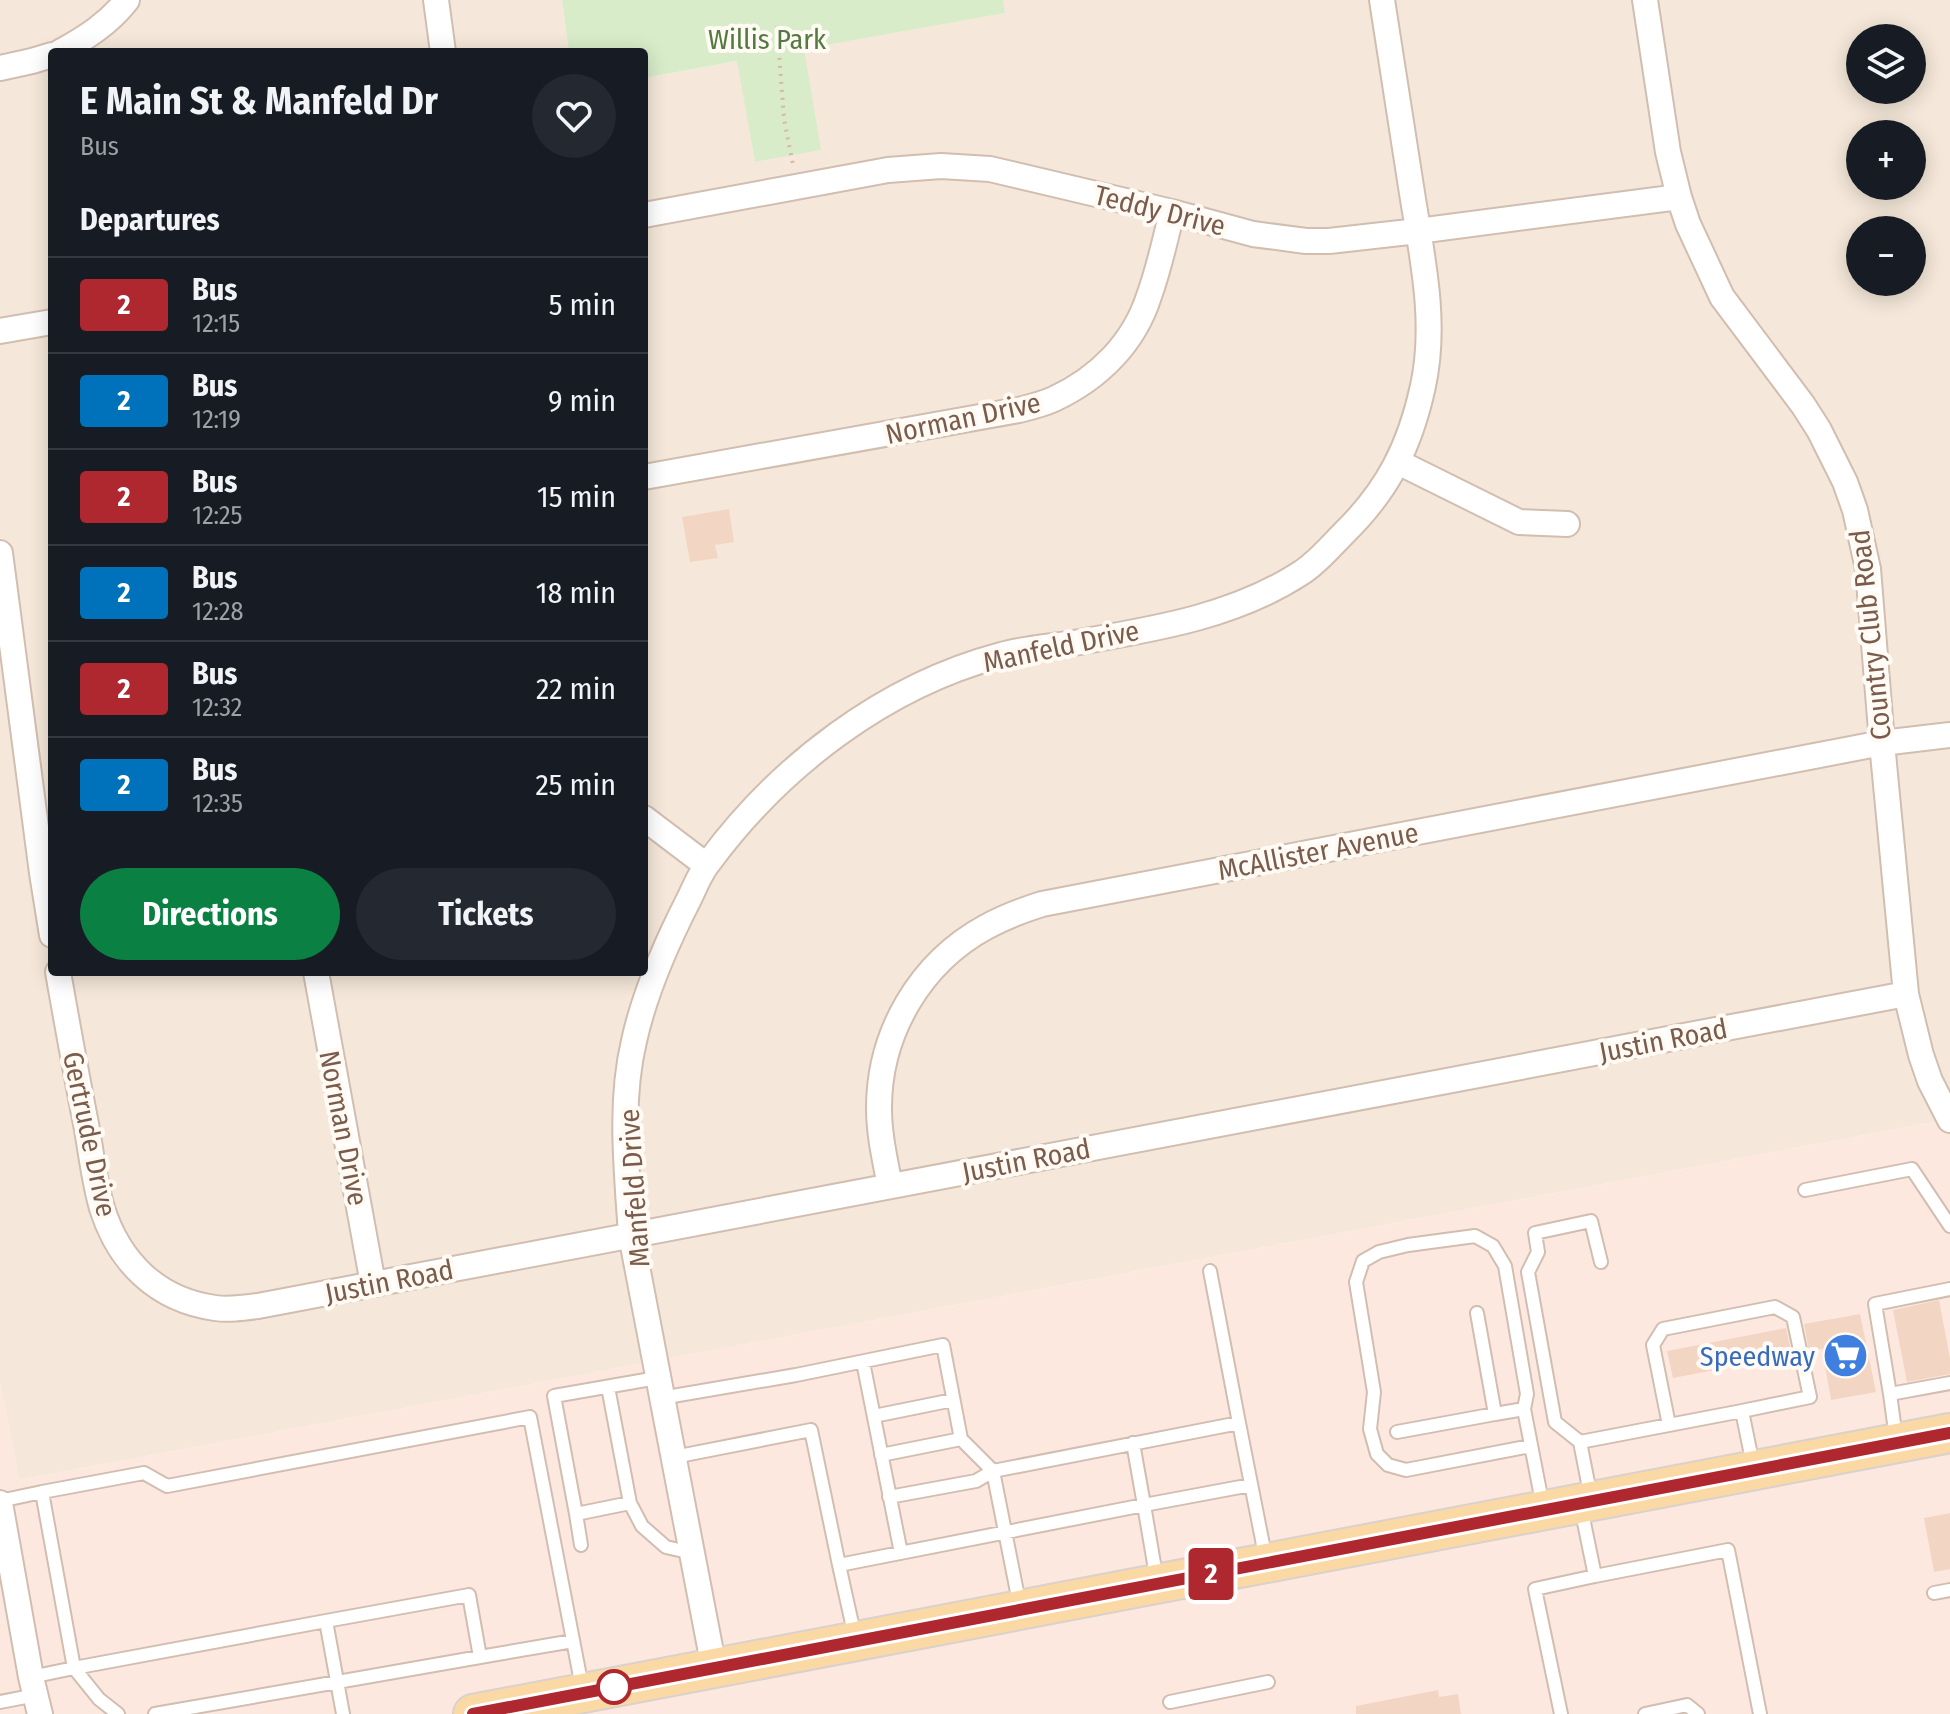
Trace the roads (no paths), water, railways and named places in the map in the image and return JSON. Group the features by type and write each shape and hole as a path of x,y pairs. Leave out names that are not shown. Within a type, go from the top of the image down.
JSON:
{"main road":[{"path":"473,1714 1950,1433"}],"street":[{"path":"67,48 107,22 127,0"},
{"path":"436,0 442,48"},
{"name":"Manfeld Drive","path":"714,1668 631,1235 625,1135 633,1043 668,939 706,865 766,794 805,759 858,721 911,688 1002,655 1189,620 1248,603 1305,572 1357,520 1387,484 1412,429 1429,355 1430,323 1382,0"},
{"name":"Country Club Road","path":"1645,0 1668,152 1679,197 1704,261 1722,297 1803,405 1832,452 1855,510 1868,569 1906,994 1926,1068 1950,1120"},
{"path":"0,68 48,56"},
{"name":"Teddy Drive","path":"648,214 888,170 941,166 990,169 1253,234 1306,241 1418,231 1679,197"},
{"name":"Norman Drive","path":"648,476 1019,410 1052,400 1077,387 1120,352 1149,297 1172,212"},
{"path":"0,331 48,323"},
{"path":"1398,462 1519,522 1567,524"},
{"path":"0,553 48,910"},
{"name":"McAllister Avenue","path":"890,1186 880,1137 879,1106 882,1069 891,1034 925,977 951,951 983,928 1010,915 1042,904 1882,743 1950,735"},
{"path":"648,821 706,865"},
{"name":"Gertrude Drive","path":"59,976 101,1206 119,1248 150,1282"},
{"name":"Norman Drive","path":"317,976 373,1284"},
{"name":"Justin Road","path":"150,1282 184,1301 215,1308 258,1306 1906,994"},
{"path":"0,1502 13,1603 36,1696"}],"lane":[{"path":"1805,1190 1912,1169 1950,1226"},
{"path":"1595,1576 1580,1442 1555,1422 1528,1272 1538,1252 1535,1233 1591,1221 1601,1262"},
{"path":"1531,1446 1406,1470 1388,1465 1377,1454 1370,1429 1374,1392 1356,1282 1363,1261 1379,1252 1408,1245 1475,1236 1493,1246 1505,1266 1527,1394 1524,1409 1531,1446 1543,1510"},
{"path":"1210,1271 1267,1563"},
{"path":"1897,1443 1875,1304 1950,1289"},
{"path":"1580,1442 1669,1425 1742,1411 1810,1397 1793,1317 1775,1307 1663,1329 1653,1345 1669,1425"},
{"path":"1477,1313 1495,1414"},
{"path":"581,1545 554,1396 608,1387 659,1388 863,1362 943,1345 961,1439 993,1471 1020,1610"},
{"path":"863,1362 901,1553"},
{"path":"1890,1394 1950,1383"},
{"path":"608,1387 630,1503 642,1526 666,1547 692,1553"},
{"path":"874,1416 953,1400"},
{"path":"1397,1432 1524,1409"},
{"path":"1742,1411 1754,1470"},
{"path":"0,1502 144,1473 167,1486 530,1417 583,1693"},
{"path":"889,1497 976,1481 993,1471 1239,1423"},
{"path":"674,1457 811,1430 856,1641"},
{"path":"881,1455 961,1439"},
{"path":"1133,1443 1158,1584"},
{"path":"839,1565 1251,1485"},
{"path":"42,1492 74,1668 99,1699 118,1714"},
{"path":"576,1514 630,1503"},
{"path":"1561,1714 1535,1589 1728,1550 1760,1714"},
{"path":"1934,1593 1950,1590"},
{"path":"0,1702 36,1696 74,1668 469,1595 480,1657"},
{"path":"326,1621 343,1714"},
{"path":"155,1714 573,1641"},
{"path":"1170,1702 1268,1682"},
{"path":"1645,1714 1687,1705 1698,1714"}],"place":[{"name":"Speedway","path":"1846,1356"}],"park label":[{"name":"Willis Park","path":"767,39"}]}
